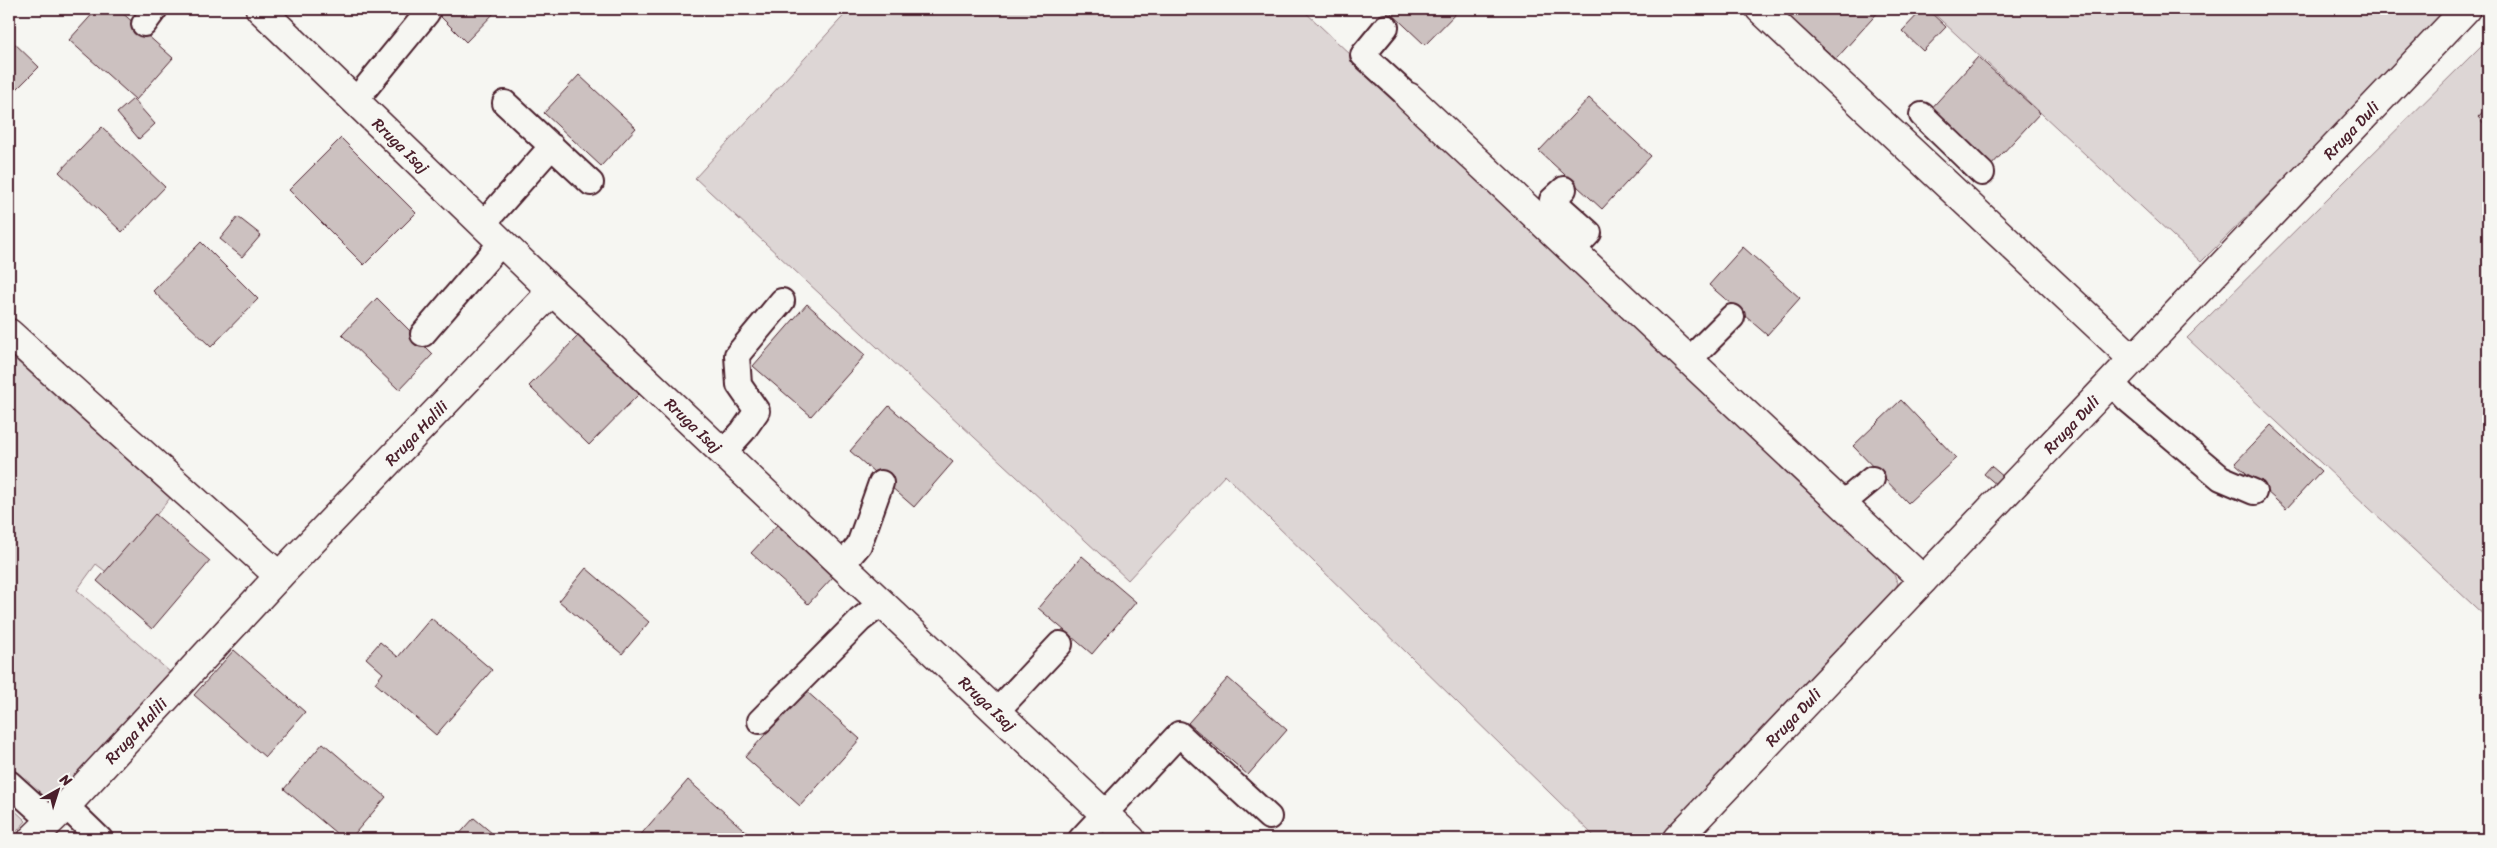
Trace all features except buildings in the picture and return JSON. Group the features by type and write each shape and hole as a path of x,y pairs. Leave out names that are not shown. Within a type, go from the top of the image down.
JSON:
{"street":[{"name":"Rruga Isaj","path":"260,9 552,291 1131,839"},
{"path":"1760,9 2133,359"},
{"name":"Rruga Duli","path":"1677,839 2466,9"},
{"path":"1409,97 1923,580"},
{"name":"Rruga Halili","path":"49,822 279,576 552,291"},
{"path":"9,333 279,576"}],"lane":[{"path":"355,101 427,13"},
{"path":"1386,28 1362,55 1409,97"},
{"path":"506,103 591,183"},
{"path":"1922,115 1982,173"},
{"path":"1928,167 1951,142"},
{"path":"483,224 552,146"},
{"path":"1564,189 1552,200 1589,233 1573,250"},
{"path":"423,334 502,242"},
{"path":"723,452 757,411 739,385 737,355 782,301"},
{"path":"1689,360 1732,316"},
{"path":"2111,382 2127,399 2221,478 2254,492"},
{"path":"1842,504 1872,479"},
{"path":"842,565 859,545 881,483"},
{"path":"760,721 860,620 882,603"},
{"path":"996,712 1060,644"},
{"path":"1081,839 1179,734 1269,817"},
{"path":"9,783 49,822 100,839"}],"shaded area":[{"path":"850,9 1302,9 1885,557 1898,583 1894,592 1660,839 1597,839 1225,475 1128,580 695,178"},
{"path":"1929,9 2453,9 2201,262"},
{"path":"2488,39 2488,619 2187,338"},
{"path":"9,354 170,498 109,574 96,564 77,590 171,673 54,799 41,803 9,774"},
{"path":"9,805 26,821 10,839 9,839"}]}
